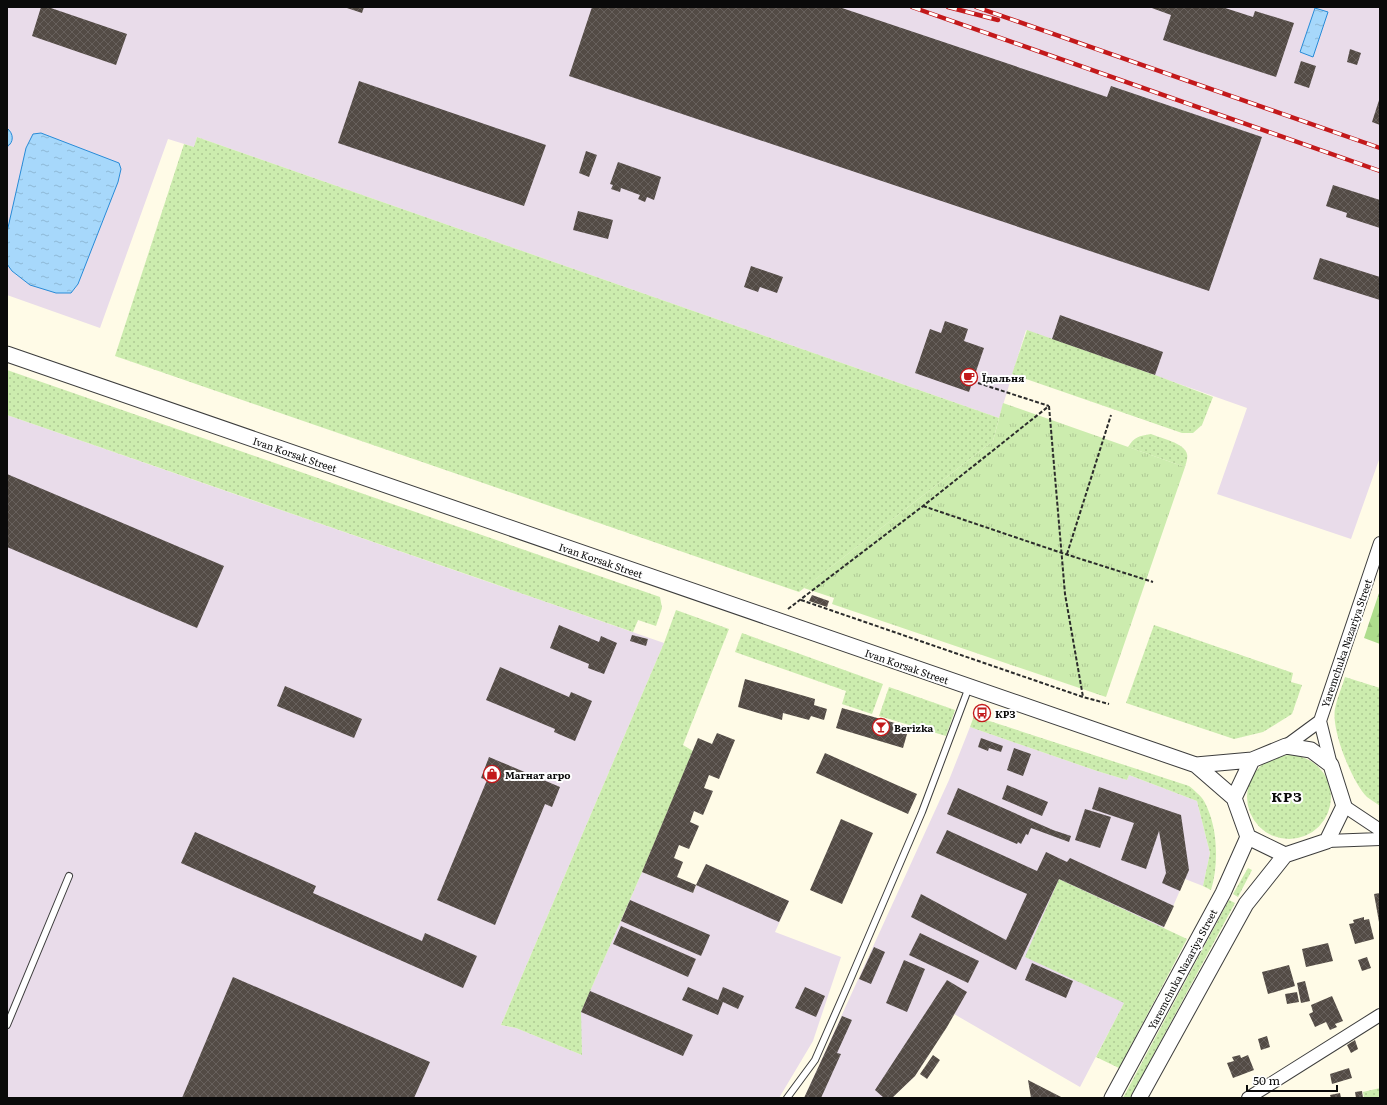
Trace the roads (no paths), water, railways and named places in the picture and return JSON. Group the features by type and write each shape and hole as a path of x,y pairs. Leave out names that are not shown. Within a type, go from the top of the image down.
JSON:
{"street":[{"name":"Ivan Korsak Street","path":"7,354 1196,765"},
{"name":"Yaremchuka Nazariya Street","path":"1331,765 1320,721 1380,543"},
{"name":"Yaremchuka Nazariya Street","path":"1286,746 1320,721"},
{"path":"1196,765 1252,760 1286,746 1311,750 1331,765 1344,806 1380,830"},
{"path":"1234,798 1252,760"},
{"path":"1196,765 1234,798 1248,838 1285,855"},
{"path":"1327,840 1344,806"},
{"name":"Yaremchuka Nazariya Street","path":"1112,1098 1223,892 1248,838"},
{"path":"1139,1098 1246,904 1285,855 1327,840 1380,839"},
{"path":"1248,1098 1380,1015"}],"lane":[{"path":"787,1098 815,1060 848,987 922,812 969,687"},
{"path":"7,1025 69,876"}],"water":[{"path":"1315,8 1328,12 1313,57 1300,52"},
{"path":"7,128 12,135 12,140 7,147"},
{"path":"41,133 119,163 121,169 118,182 78,284 71,293 56,293 30,285 12,271 7,264 7,232 26,148 33,134"}],"railway":[{"path":"912,7 1380,171"},
{"path":"948,7 998,20"},
{"path":"976,7 1380,148"}],"place":[{"name":"Їдальня","path":"969,377"},
{"name":"КРЗ","path":"982,713"},
{"name":"Berizka","path":"881,727"},
{"name":"Магнат агро","path":"492,774"}],"district":[{"name":"КРЗ","path":"1287,796"}]}
